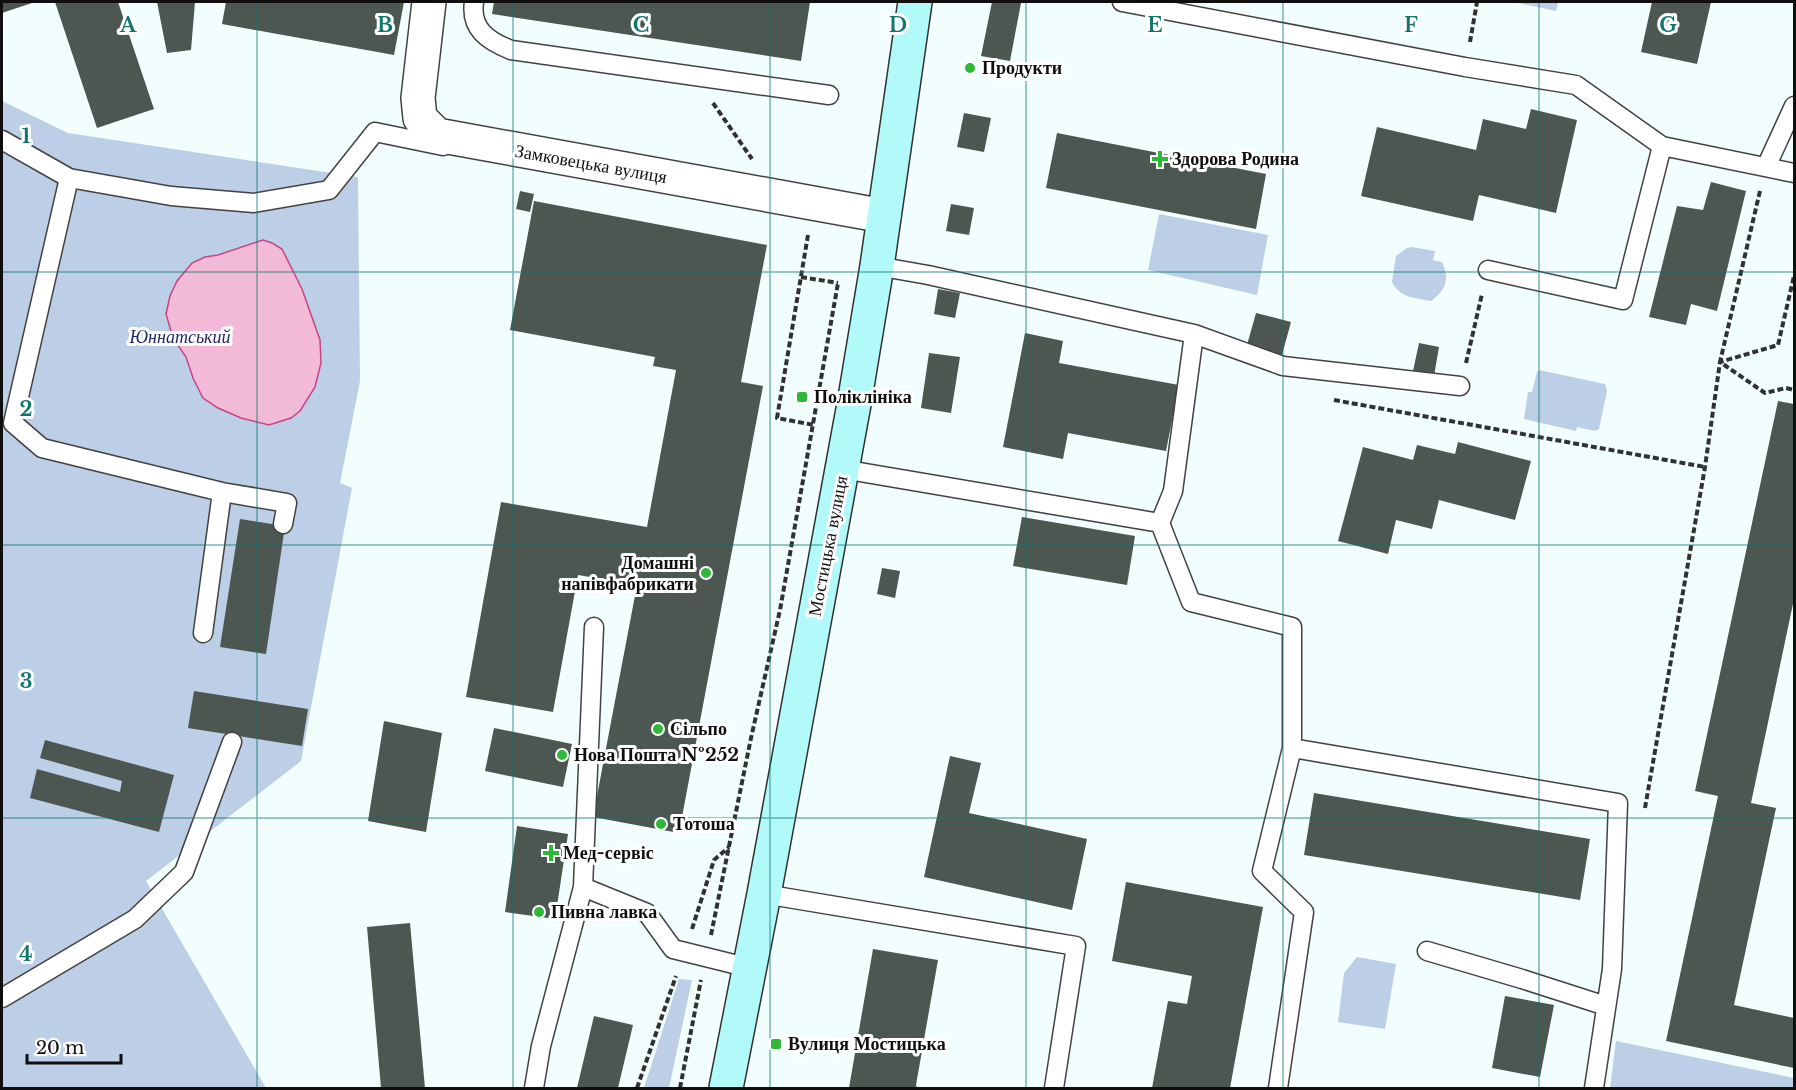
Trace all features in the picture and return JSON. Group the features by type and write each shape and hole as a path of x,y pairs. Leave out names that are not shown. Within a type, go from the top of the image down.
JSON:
{"street":[{"name":"Замковецька вулиця","path":"429,2 418,98 420,118 437,135 884,216"},
{"name":"Мостицька вулиця","path":"726,1089 842,469 877,266 915,2"}],"lane":[{"path":"474,2 472,10 478,28 491,42 511,50 830,95"},
{"path":"1122,2 1465,67 1576,85 1662,146 1794,172"},
{"path":"1766,167 1794,106"},
{"path":"2,140 69,178 171,196 254,203 329,190 375,132 496,157 537,154"},
{"path":"1488,270 1623,300 1662,146"},
{"path":"69,178 13,423 42,448 222,492 287,502 283,524"},
{"path":"877,266 928,275 1194,334 1283,366 1460,386"},
{"path":"1194,334 1173,491 1160,523 1191,602 1292,627 1292,748 1262,871 1305,912 1278,1089"},
{"path":"842,469 1160,523"},
{"path":"203,633 222,492"},
{"path":"534,1089 542,1046 583,887 594,627"},
{"path":"2,998 135,919 184,872 232,742"},
{"path":"1292,748 1617,803 1612,969 1594,1089"},
{"path":"583,887 646,913 673,949 750,968"},
{"path":"764,894 1076,946 1054,1089"},
{"path":"1427,951 1606,1006"}],"path":[{"path":"1465,67 1477,2"},
{"path":"694,75 778,196"},
{"path":"1645,808 1720,362 1766,167"},
{"path":"808,236 777,418 814,425"},
{"path":"1459,422 1460,386 1488,270"},
{"path":"1720,362 1778,345 1794,276"},
{"path":"680,1089 751,738 780,610 838,283"},
{"path":"1720,362 1765,393 1786,388 1794,390"},
{"path":"1324,398 1704,467"},
{"path":"637,1089 714,860 729,847"}],"green space":[{"path":"1513,2 1553,2 1558,3 1556,11"},
{"name":"Юннатський","path":"2,101 68,133 358,177 360,381 340,483 352,488 301,761 146,881 266,1088 2,1088"},
{"path":"1159,214 1268,235 1257,295 1148,270"},
{"path":"1411,247 1435,251 1433,260 1442,262 1446,274 1445,284 1440,293 1431,301 1404,294 1392,282 1396,256"},
{"path":"1539,370 1605,384 1607,391 1599,429 1595,431 1577,427 1576,431 1524,419 1528,392 1532,392"},
{"path":"1357,957 1396,964 1385,1029 1338,1022 1344,973"},
{"path":"679,979 692,980 669,1088 644,1088"},
{"path":"1616,1041 1794,1078 1794,1088 1610,1088"}],"shaded area":[{"path":"263,240 282,249 302,289 320,340 321,363 315,387 300,411 291,418 269,425 241,418 218,408 203,398 186,357 173,338 166,314 170,296 177,281 192,263"}],"building":[{"path":"2,2 35,2 2,13"},
{"path":"55,2 118,2 154,109 97,128"},
{"path":"157,2 195,2 191,50 167,53"},
{"path":"226,2 404,2 394,55 222,24"},
{"path":"494,2 810,2 801,61 492,14"},
{"path":"992,2 1021,3 1010,61 981,56"},
{"path":"1652,2 1711,2 1697,64 1641,52"},
{"path":"1531,109 1577,120 1556,213 1479,195 1473,221 1361,196 1377,127 1476,150 1483,119 1526,129"},
{"path":"964,113 991,118 984,152 957,147"},
{"path":"1057,133 1266,174 1256,229 1046,188"},
{"path":"1711,182 1746,191 1717,311 1691,304 1686,325 1649,317 1677,206 1703,210"},
{"path":"520,191 534,194 530,212 516,209"},
{"path":"534,201 767,245 741,382 763,386 679,833 593,817 637,585 578,575 553,712 466,697 501,502 647,527 676,370 653,366 655,357 510,330"},
{"path":"951,204 974,208 969,235 946,231"},
{"path":"938,289 960,293 955,318 934,314"},
{"path":"1256,313 1291,322 1282,355 1247,345"},
{"path":"1025,333 1063,341 1059,363 1179,385 1166,451 1068,433 1063,459 1003,447"},
{"path":"1419,343 1439,347 1434,376 1413,371"},
{"path":"929,353 960,357 951,413 921,408"},
{"path":"1778,401 1794,404 1794,599 1751,803 1776,808 1734,1005 1794,1018 1794,1068 1666,1041 1718,796 1695,791"},
{"path":"1458,442 1531,461 1515,520 1439,500 1432,529 1396,520 1388,554 1338,541 1363,447 1413,460 1417,445 1455,454"},
{"path":"1022,517 1135,536 1127,585 1013,566"},
{"path":"240,519 285,526 266,654 220,647"},
{"path":"882,568 900,571 895,598 877,594"},
{"path":"194,691 308,709 302,746 188,728"},
{"path":"384,721 442,733 426,832 368,821"},
{"path":"494,728 572,744 563,787 485,771"},
{"path":"45,740 174,775 159,832 30,798 37,769 120,792 122,781 40,758"},
{"path":"950,756 981,763 969,813 1087,839 1072,910 924,877"},
{"path":"1314,793 1590,839 1580,900 1304,855"},
{"path":"517,826 568,834 555,919 505,912"},
{"path":"1126,882 1263,907 1230,1088 1152,1088 1168,1001 1187,1004 1192,976 1112,961"},
{"path":"410,923 425,1088 381,1088 367,927"},
{"path":"873,949 938,960 917,1088 849,1088"},
{"path":"1505,996 1554,1005 1540,1077 1492,1068"},
{"path":"594,1016 633,1025 618,1088 577,1088"}],"place":[{"name":"Продукти","path":"970,68"},
{"name":"Здорова Родина","path":"1160,159"},
{"name":"Поліклініка","path":"802,397"},
{"name":"Домашні напівфабрикати","path":"706,573"},
{"name":"Сільпо","path":"658,729"},
{"name":"Нова Пошта №252","path":"562,755"},
{"name":"Тотоша","path":"661,824"},
{"name":"Мед-сервіс","path":"551,853"},
{"name":"Пивна лавка","path":"539,912"},
{"name":"Вулиця Мостицька","path":"776,1044"}]}
